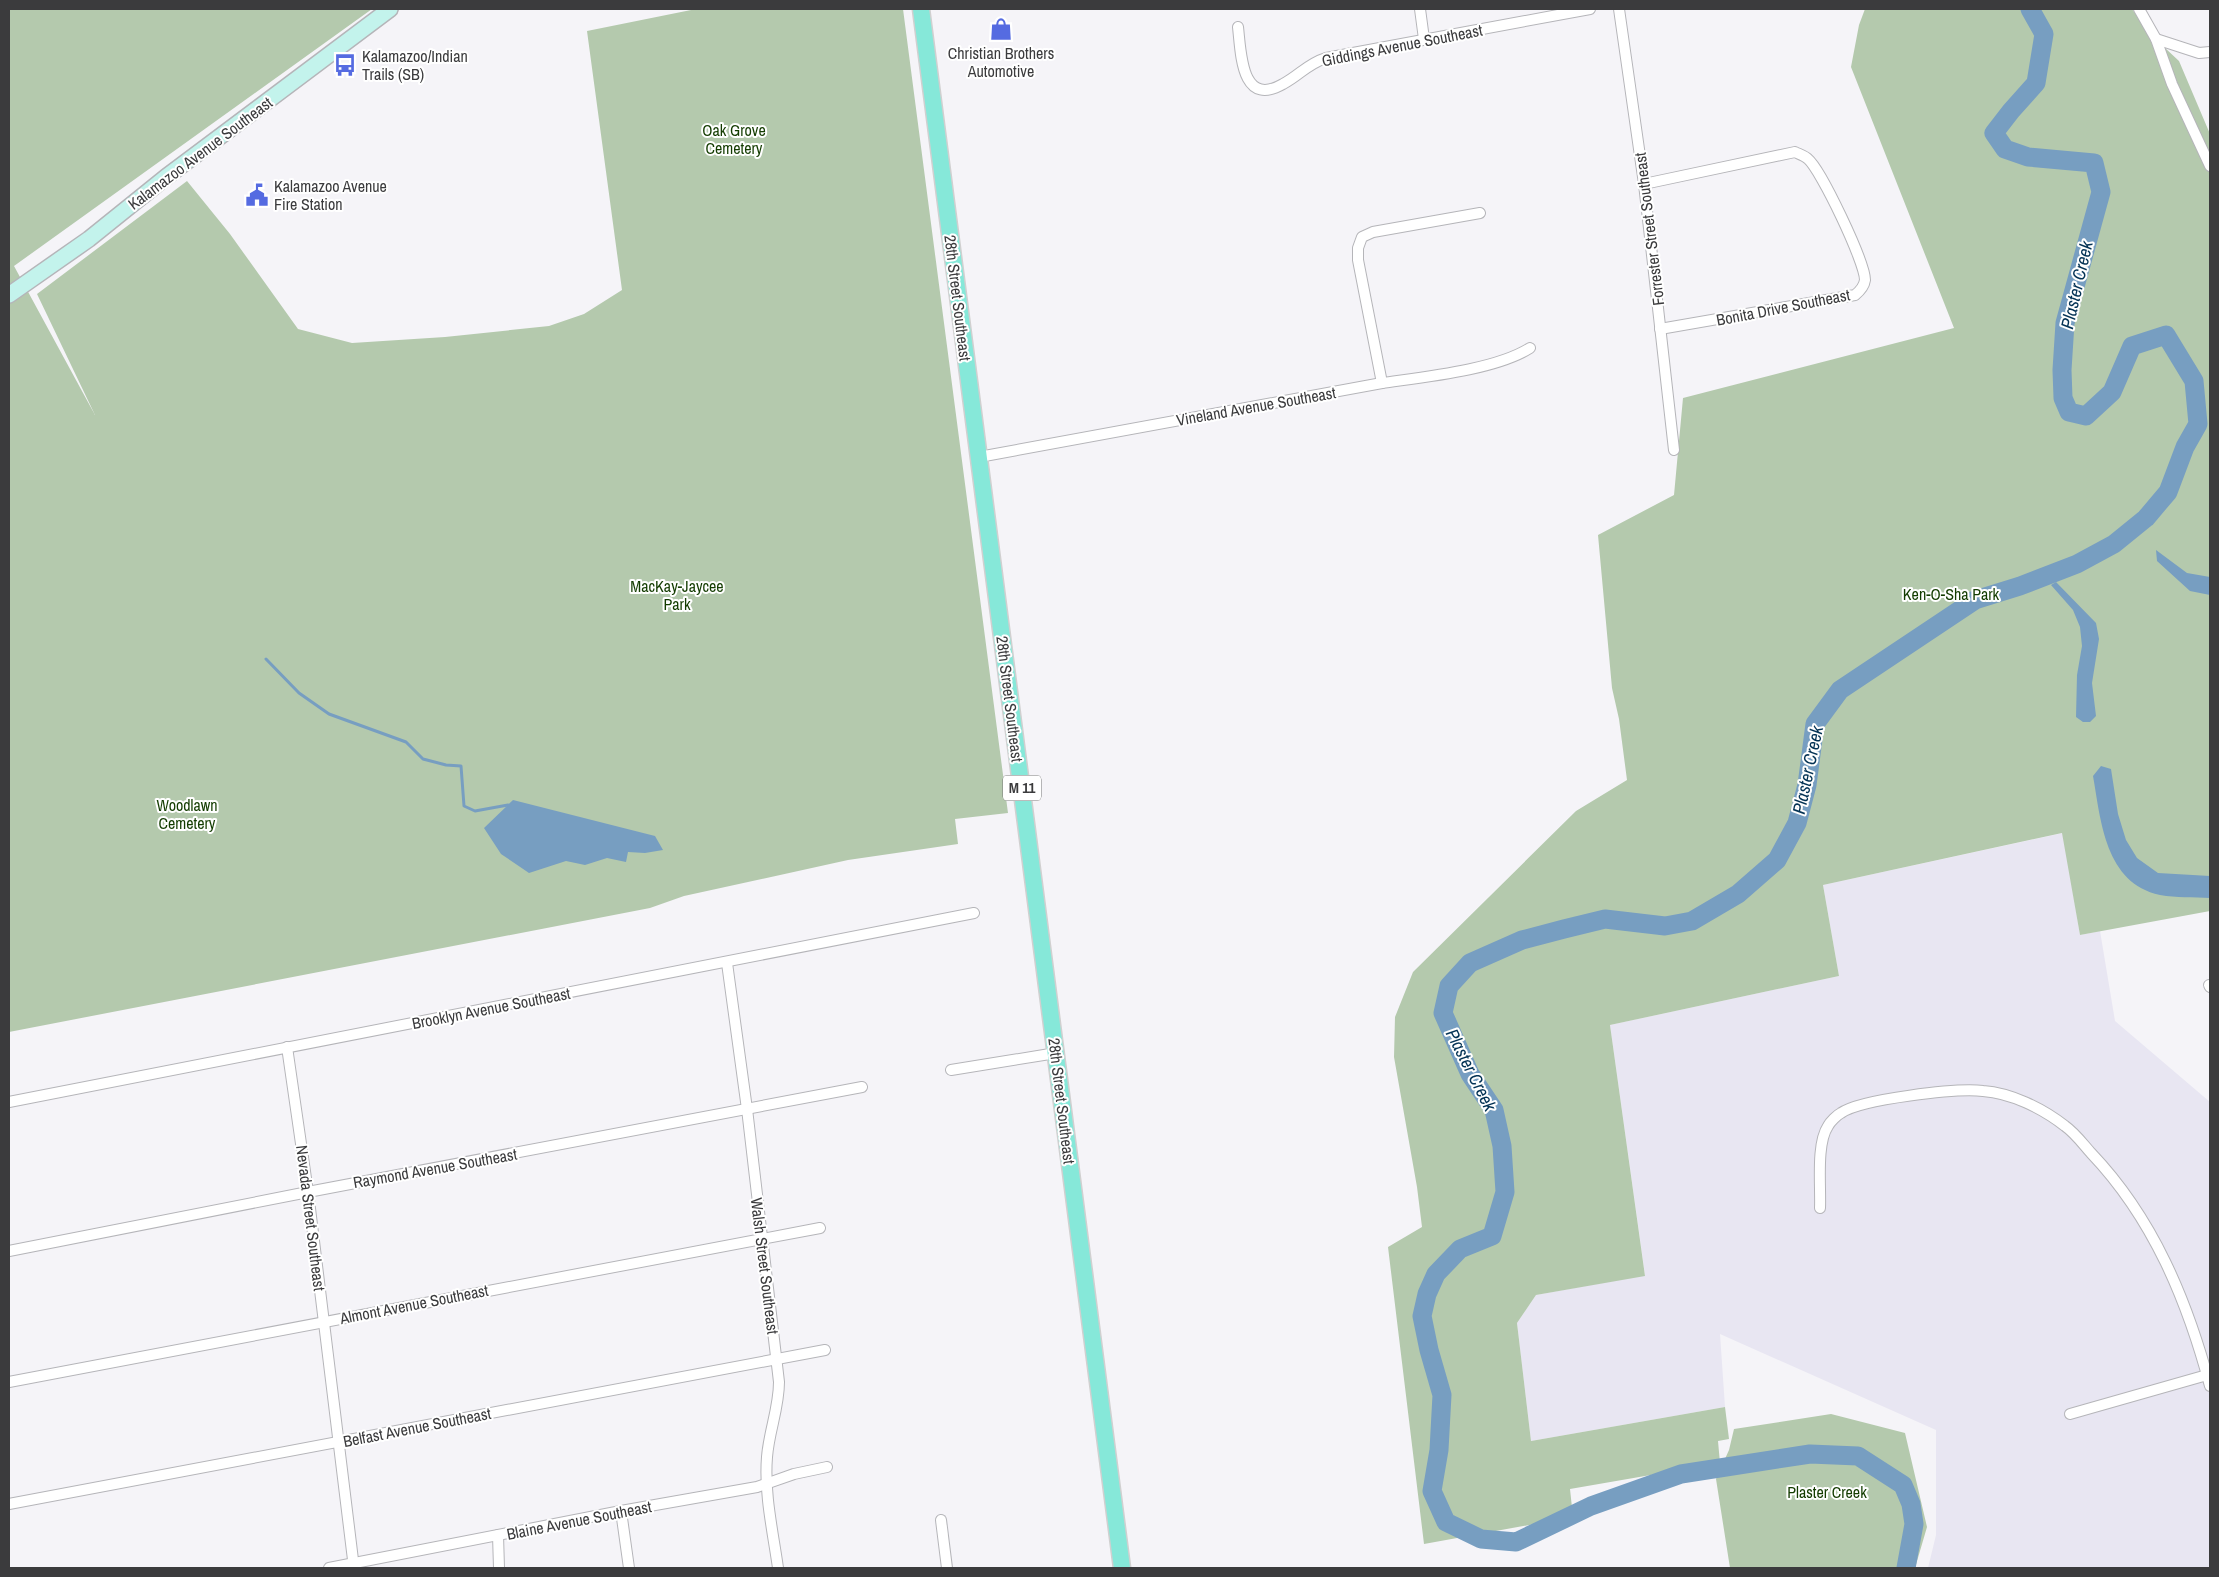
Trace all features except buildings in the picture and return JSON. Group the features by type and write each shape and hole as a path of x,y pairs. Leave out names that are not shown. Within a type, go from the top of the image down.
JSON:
{"main road":[{"name":"Kalamazoo Avenue Southeast","path":"9,295 89,239 166,177 390,9"},
{"name":"28th Street Southeast","path":"921,9 1122,1568"}],"street":[{"path":"1420,9 1424,39"},
{"name":"Giddings Avenue Southeast","path":"1238,28 1243,71 1248,81 1258,88 1271,89 1284,84 1312,62 1326,58 1590,9"},
{"name":"Forrester Street Southeast","path":"1620,9 1644,184 1674,450"},
{"path":"2139,9 2156,39 2172,84 2210,166"},
{"path":"2156,39 2199,53 2210,52"},
{"name":"Bonita Drive Southeast","path":"1644,184 1794,152 1808,159 1825,187 1853,241 1862,264 1865,280 1862,289 1855,295 1660,329"},
{"path":"1382,383 1358,260 1358,248 1362,237 1374,232 1480,213"},
{"name":"Vineland Avenue Southeast","path":"979,457 1382,383 1443,374 1515,358 1530,348"},
{"name":"Brooklyn Avenue Southeast","path":"9,1102 974,913"},
{"name":"Walsh Street Southeast","path":"726,963 747,1109 777,1359 779,1399 770,1432 766,1483 778,1568"},
{"name":"Nevada Street Southeast","path":"287,1047 308,1192 354,1566"},
{"path":"951,1070 1056,1054"},
{"name":"Raymond Avenue Southeast","path":"9,1251 862,1087"},
{"path":"1820,1208 1822,1146 1828,1126 1842,1112 1878,1101 1922,1094 1983,1091 2032,1104 2066,1126 2108,1170 2151,1232 2174,1277 2188,1311 2210,1386"},
{"name":"Almont Avenue Southeast","path":"9,1382 820,1228"},
{"name":"Belfast Avenue Southeast","path":"9,1504 825,1350"},
{"path":"2070,1414 2207,1375"},
{"name":"Blaine Avenue Southeast","path":"329,1568 354,1566 498,1535 757,1487 794,1474 827,1467"},
{"path":"621,1511 629,1568"},
{"path":"941,1520 947,1568"},
{"path":"498,1535 499,1568"}],"shaded area":[{"path":"2063,833 2080,935 2100,931 2115,1021 2210,1102 2210,1568 1928,1568 1936,1535 1936,1430 1720,1334 1725,1407 1531,1441 1517,1323 1536,1295 1645,1275 1610,1025 1839,976 1823,885"}],"green space":[{"path":"9,9 372,9 14,266 95,415 37,294 187,181 230,234 298,329 352,343 445,337 549,326 584,314 622,290 587,31 696,9 903,9 1008,813 955,819 958,844 848,860 684,896 650,908 9,1032"},
{"name":"Ken-O-Sha Park","path":"1865,9 2132,9 2150,34 2179,61 2210,134 2210,911 2080,935 2062,833 1823,885 1839,976 1610,1025 1645,1276 1536,1295 1517,1323 1531,1441 1725,1407 1729,1439 1718,1441 1720,1463 1570,1489 1573,1517 1424,1544 1388,1247 1422,1227 1417,1187 1394,1057 1395,1017 1413,972 1576,811 1627,780 1619,719 1612,688 1598,535 1674,495 1683,398 1954,328 1851,67 1859,25"},
{"name":"Plaster Creek","path":"1831,1414 1905,1433 1927,1527 1915,1568 1730,1568 1716,1479 1729,1450 1734,1429"}],"water":[{"path":"2156,550 2187,573 2210,577 2210,595 2190,591 2157,561"},
{"path":"2056,582 2096,623 2099,639 2092,683 2096,716 2090,722 2083,722 2076,717 2077,675 2082,646 2080,627 2073,610 2051,585"},
{"path":"2101,766 2111,769 2118,814 2126,840 2137,858 2158,873 2210,876 2210,898 2160,895 2142,888 2127,878 2109,848 2103,830 2093,776"},
{"path":"513,800 655,836 663,850 645,853 628,852 626,862 607,858 585,865 566,861 529,873 501,854 484,828"}],"waterway":[{"name":"Plaster Creek","path":"1906,1568 1914,1524 1911,1504 1903,1485 1858,1456 1810,1454 1681,1474 1591,1506 1516,1542 1481,1539 1446,1522 1432,1491 1439,1450 1442,1395 1429,1350 1422,1316 1427,1294 1436,1274 1460,1249 1492,1236 1505,1192 1502,1146 1494,1110 1470,1074 1443,1013 1449,986 1470,963 1522,940 1605,919 1665,926 1692,921 1738,894 1777,860 1797,823 1807,785 1815,724 1840,690 1975,600 2020,586 2077,564 2114,544 2146,518 2168,492 2185,447 2198,424 2194,381 2166,335 2132,346 2112,392 2086,416 2069,412 2063,398 2062,370 2065,323 2101,192 2094,163 2028,157 2005,149 1994,133 2036,83 2044,34 2030,9"},
{"path":"266,659 299,693 329,714 406,742 423,759 446,765 461,766 464,806 475,811 508,805"}],"place":[{"name":"Christian Brothers Automotive","path":"1001,29"},
{"name":"Kalamazoo/Indian Trails (SB)","path":"345,65"},
{"name":"Kalamazoo Avenue Fire Station","path":"257,195"}],"park label":[{"name":"Oak Grove Cemetery","path":"734,139"},
{"name":"MacKay-Jaycee Park","path":"677,595"},
{"name":"Woodlawn Cemetery","path":"187,814"}]}
